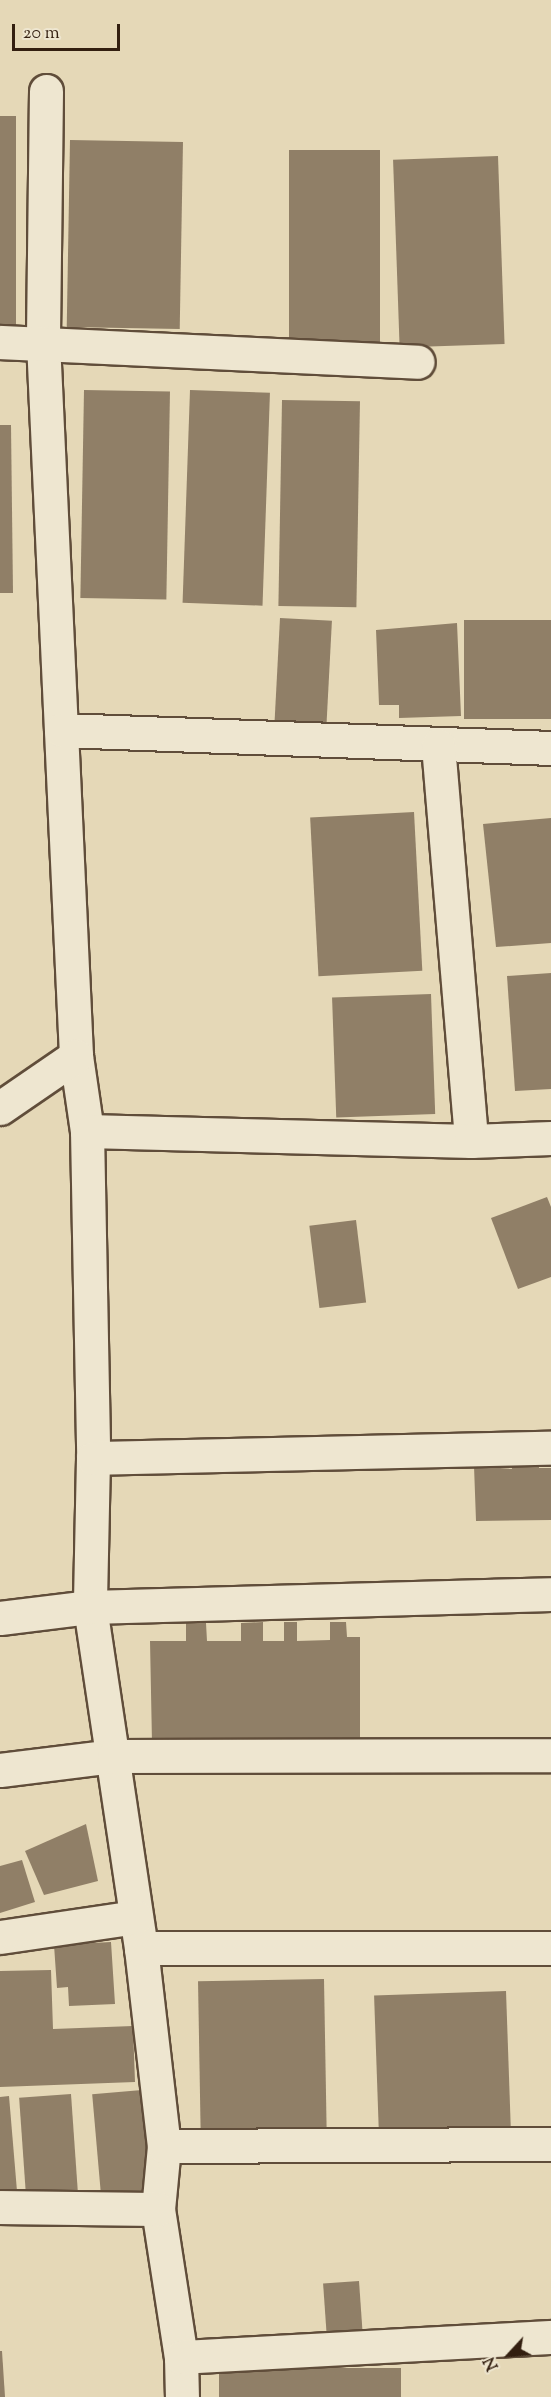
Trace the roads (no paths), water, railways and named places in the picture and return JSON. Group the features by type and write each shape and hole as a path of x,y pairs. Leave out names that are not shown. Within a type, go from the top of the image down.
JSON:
{"street":[{"path":"46,91 43,342 76,1056 87,1131 93,1458 90,1607 139,1932 164,2146 158,2209 181,2357 182,2397"},
{"path":"0,342 43,342 418,362"},
{"path":"61,730 551,748"},
{"path":"438,745 471,1141"},
{"path":"0,1108 76,1056"},
{"path":"87,1131 471,1141 551,1137"},
{"path":"93,1458 551,1448"},
{"path":"0,1618 90,1607 551,1594"},
{"path":"0,1770 114,1756 551,1755"},
{"path":"0,1937 139,1932 551,1948"},
{"path":"164,2146 551,2144"},
{"path":"0,2207 158,2209"},
{"path":"181,2357 551,2337"}]}
